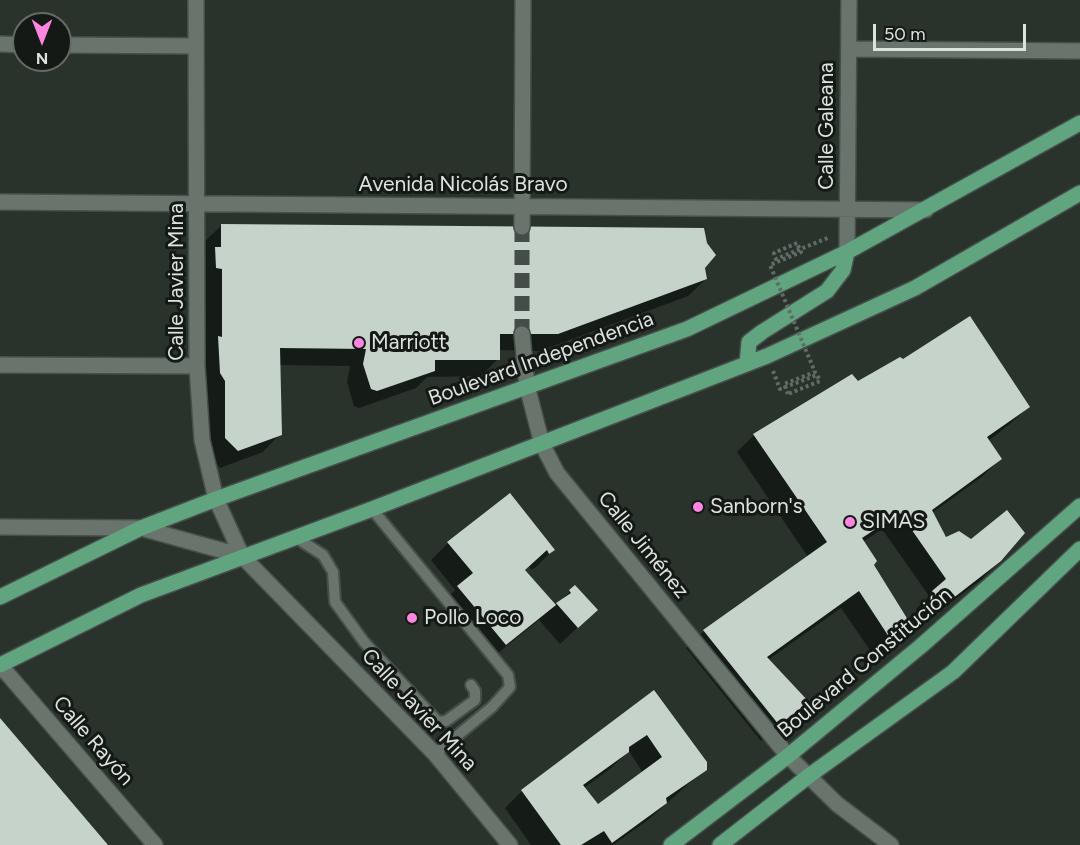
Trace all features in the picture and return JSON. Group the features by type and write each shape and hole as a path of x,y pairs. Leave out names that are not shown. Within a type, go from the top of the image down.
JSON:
{"main road":[{"name":"Boulevard Independencia","path":"0,597 141,528 687,329 847,252 1080,123"},
{"path":"0,665 141,595 542,444 766,356 915,288 1080,193"},
{"path":"747,364 749,342 827,291 843,270 847,252"},
{"name":"Boulevard Constitución","path":"671,845 788,756 921,646 1080,506"},
{"path":"720,845 810,775 953,672 1078,552"}],"street":[{"name":"Calle Javier Mina","path":"196,0 199,204 197,366 202,440 216,499 242,556 435,754 510,845"},
{"path":"522,227 523,0"},
{"name":"Calle Galeana","path":"847,252 849,0"},
{"path":"72,45 195,46"},
{"path":"849,49 1080,51"},
{"name":"Avenida Nicolás Bravo","path":"0,202 926,210"},
{"name":"Calle Jiménez","path":"522,334 527,386 542,444 557,473 788,756 810,775 837,804 891,845"},
{"path":"0,365 197,366"},
{"path":"0,527 141,528 242,556"},
{"name":"Calle Rayón","path":"0,665 155,845"}],"lane":[{"path":"372,509 508,675 510,687 492,707 435,754"},
{"path":"295,537 323,555 333,572 335,602 364,642 438,722 446,721 475,700 475,692 471,685"}],"path":[{"path":"766,356 780,389 817,375 820,381 788,394 784,384 815,372 770,265 801,252 797,243 774,253 776,259 847,230"}],"building":[{"name":"Marriott","path":"221,224 704,228 707,243 716,255 705,268 707,279 558,334 500,334 500,360 435,360 435,371 377,391 371,389 363,364 366,349 280,348 282,435 238,451 225,438 225,381 220,373 218,336 222,337 222,269 216,268 215,247 221,247"},
{"name":"SIMAS","path":"970,316 1030,407 987,437 1002,459 932,510 946,537 959,531 971,539 1007,510 1025,533 1001,561 943,606 932,591 946,579 900,513 862,538 877,561 874,565 913,628 891,640 859,591 767,657 809,702 779,725 703,630 827,542 753,434 852,374 858,381 900,357 903,359"},
{"path":"510,493 555,550 549,554 547,550 525,570 556,605 506,645 457,586 473,573 447,542"},
{"path":"575,585 598,610 578,628 556,603 571,593 569,590"},
{"path":"654,690 707,762 707,770 666,798 667,803 612,843 604,831 581,845 561,845 521,790","holes":["647,735 662,757 598,804 583,785 629,752 629,747"]},
{"path":"0,718 108,845 0,845"}],"tunnel":[{"path":"522,227 522,334"}],"place":[{"name":"Marriott","path":"359,343"},
{"name":"Sanborn's","path":"698,507"},
{"name":"SIMAS","path":"850,522"},
{"name":"Pollo Loco","path":"412,618"}]}
